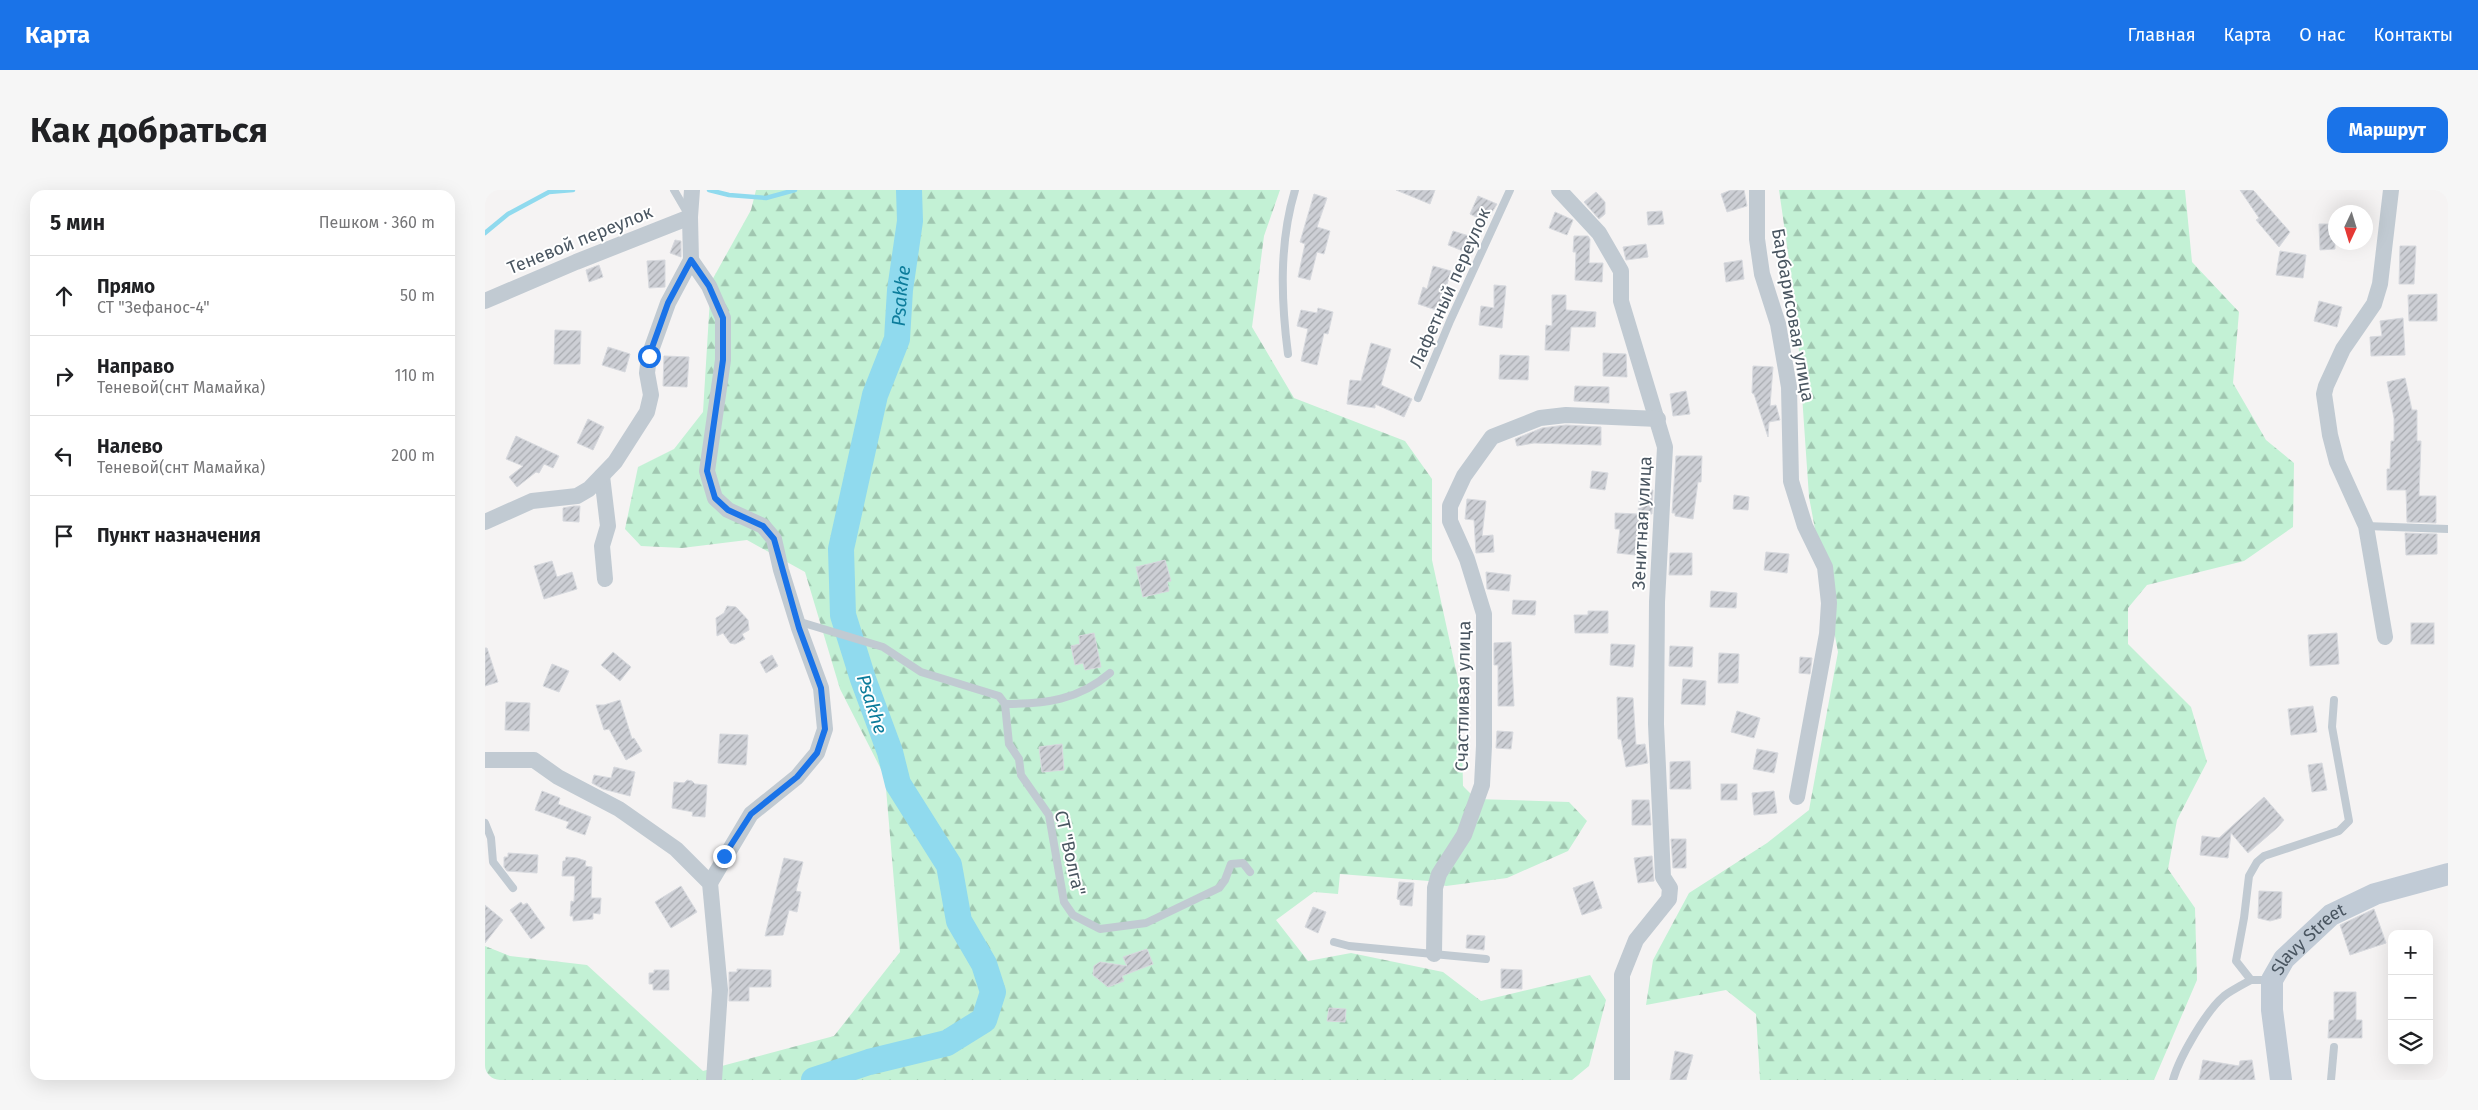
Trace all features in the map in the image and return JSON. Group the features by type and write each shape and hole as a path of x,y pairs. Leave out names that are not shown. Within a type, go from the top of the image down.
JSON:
{"street":[{"name":"Зенитная улица","path":"1559,190 1599,233 1621,271 1621,302 1665,447 1657,602 1657,724 1663,877 1669,884 1669,899 1636,940 1622,975 1622,1080"},
{"name":"Барбарисовая улица","path":"1757,190 1757,240 1762,274 1778,324 1789,387 1791,481 1805,526 1825,567 1829,603 1827,634 1797,797"},
{"path":"2385,637 2366,526 2337,462 2330,435 2325,394 2326,386 2343,349 2374,304 2381,284 2391,190"},
{"path":"485,522 532,501 577,496 589,489 615,462 647,412 651,395 647,373 649,356 668,303 691,260 691,203"},
{"name":"Теневой переулок","path":"485,301 576,262 691,203"},
{"path":"691,260 709,286 723,318 723,360 707,471 715,498 728,510 763,526 774,539 797,621 821,688 824,737 817,753 797,777 751,814 710,883 720,990 714,1080"},
{"name":"Счастливая улица","path":"1434,954 1435,888 1439,874 1464,835 1482,785 1484,746 1484,614 1467,559 1450,521 1449,506 1464,476 1492,437 1540,418 1566,415 1658,419"},
{"path":"602,476 608,526 602,546 605,579"},
{"path":"485,760 534,760 558,777 619,809 676,849 710,883"},
{"name":"Slavy Street","path":"2281,1080 2272,1010 2261,980 2331,915 2375,894 2448,874"}],"lane":[{"path":"674,190 691,203"},
{"path":"1288,354 1282,279 1286,241 1295,190"},
{"name":"Лафетный переулок","path":"1418,398 1450,321 1510,190"},
{"path":"2366,526 2448,529"},
{"path":"797,621 883,647 921,672 999,696 1005,704 1031,704 1063,699 1093,687 1110,673"},
{"path":"2173,1080 2176,1069 2197,1031 2223,997 2261,980 2236,961 2249,876 2257,862 2263,856 2339,831 2349,821 2332,728 2334,700"},
{"name":"СТ \"Волга\"","path":"1005,704 1009,744 1019,759 1025,781 1041,801 1049,815 1064,902 1073,915 1100,929 1146,923 1219,888 1225,880 1231,864 1243,863 1250,872"},
{"path":"485,823 491,838 493,862 513,888"},
{"path":"1334,942 1349,946 1486,959"},
{"path":"2331,1080 2333,1047"}],"green space":[{"path":"756,190 1280,190 1264,236 1252,327 1294,398 1405,441 1432,479 1432,560 1461,693 1463,786 1476,799 1569,802 1587,821 1568,851 1507,878 1446,886 1429,881 1340,874 1338,894 1314,892 1276,920 1308,961 1351,953 1443,972 1481,1001 1590,975 1606,1000 1589,1066 1572,1080 485,1080 485,946 510,956 587,965 703,1071 834,1036 900,952 885,777 840,689 805,572 747,540 682,548 641,546 625,529 638,467 674,449 703,412 711,282 751,210"},
{"path":"1779,190 2185,190 2192,262 2239,312 2233,383 2266,440 2294,463 2293,527 2244,561 2147,585 2128,608 2128,644 2191,707 2207,762 2177,820 2168,869 2195,908 2197,980 2154,1080 1760,1080 1756,1014 1726,990 1646,1005 1653,960 1689,893 1767,843 1809,810 1838,652 1809,497 1796,308"}],"building":[{"path":"1396,190 1435,190 1430,204"},
{"path":"1731,190 1744,190 1747,206 1727,212 1721,194"},
{"path":"2240,190 2253,190 2290,232 2279,247 2256,220 2259,218"},
{"path":"1596,192 1605,202 1605,214 1599,219 1584,202"},
{"path":"1314,194 1327,198 1317,227 1330,231 1324,254 1317,252 1310,280 1298,277 1305,244 1300,242"},
{"path":"1478,196 1497,204 1486,222 1470,214"},
{"path":"1662,211 1664,224 1648,225 1647,212"},
{"path":"1555,212 1573,220 1567,235 1549,228"},
{"path":"2319,224 2328,224 2328,249 2320,250"},
{"path":"1453,231 1469,236 1463,251 1448,245"},
{"path":"1574,236 1588,236 1590,239 1589,263 1603,263 1602,282 1575,280 1576,252 1573,252"},
{"path":"675,240 681,241 681,257 670,253"},
{"path":"1646,244 1648,257 1626,260 1623,247"},
{"path":"2400,246 2416,246 2414,284 2399,284"},
{"path":"2280,251 2306,255 2303,278 2276,275"},
{"path":"665,260 665,287 649,288 647,261"},
{"path":"1742,260 1744,279 1726,282 1724,263"},
{"path":"599,265 603,277 589,282 586,270"},
{"path":"1433,266 1451,271 1444,294 1451,296 1445,313 1418,304 1423,287 1427,289"},
{"path":"1494,285 1506,286 1502,328 1479,325 1481,306 1494,308"},
{"path":"2437,294 2437,321 2409,321 2408,295"},
{"path":"1552,295 1566,295 1566,310 1596,312 1595,327 1571,327 1569,351 1545,350 1546,325 1552,326"},
{"path":"2319,301 2342,307 2337,327 2314,321"},
{"path":"1318,308 1333,312 1328,334 1324,333 1317,365 1301,361 1308,329 1297,326 1301,310 1317,313"},
{"path":"2403,318 2405,355 2371,356 2370,337 2382,336 2380,321"},
{"path":"555,330 581,331 580,364 554,364"},
{"path":"1371,343 1391,349 1381,385 1412,399 1404,417 1375,404 1375,408 1347,404 1350,380 1361,381"},
{"path":"608,347 630,354 625,372 602,365"},
{"path":"1603,353 1626,354 1627,377 1603,376"},
{"path":"1500,355 1529,356 1528,380 1499,379"},
{"path":"664,356 689,357 687,387 663,386"},
{"path":"1753,366 1773,367 1770,406 1776,405 1780,420 1769,422 1768,437 1754,394 1752,393"},
{"path":"2405,378 2412,410 2417,410 2417,441 2421,441 2419,496 2436,496 2436,523 2407,522 2406,490 2387,490 2387,469 2390,469 2391,441 2394,441 2394,418 2387,382"},
{"path":"1575,386 1609,387 1609,403 1574,401"},
{"path":"1686,391 1690,414 1673,416 1670,394"},
{"path":"588,419 604,427 593,450 577,443"},
{"path":"1566,425 1601,427 1601,445 1534,443 1517,446 1515,439 1542,428"},
{"path":"516,436 559,456 553,468 544,464 539,473 536,472 517,487 509,477 523,466 506,459"},
{"path":"1676,456 1702,456 1701,482 1698,482 1693,519 1675,516 1675,513 1672,513"},
{"path":"1592,471 1608,473 1605,490 1590,488"},
{"path":"1643,490 1653,490 1652,514 1646,514 1645,530 1639,530 1636,555 1617,553 1620,529 1615,529 1615,513 1638,514 1639,500 1643,500"},
{"path":"1734,495 1749,497 1748,510 1733,509"},
{"path":"1467,499 1486,501 1482,536 1493,535 1494,552 1476,553 1474,520 1465,519"},
{"path":"580,506 579,522 563,521 563,508"},
{"path":"2405,533 2437,534 2437,554 2406,555"},
{"path":"1766,552 1789,554 1787,573 1764,570"},
{"path":"1670,553 1692,553 1692,575 1669,575"},
{"path":"1165,560 1171,581 1167,582 1169,591 1143,597 1136,567"},
{"path":"552,561 557,577 572,572 577,589 544,599 534,566"},
{"path":"1486,572 1511,575 1509,591 1487,589"},
{"path":"1711,591 1737,593 1736,608 1710,607"},
{"path":"1513,600 1536,601 1535,615 1512,614"},
{"path":"727,606 736,607 748,620 749,630 742,634 745,639 735,644 730,643 723,633 717,636 716,618 724,613"},
{"path":"1588,611 1608,611 1608,633 1575,633 1574,615 1588,615"},
{"path":"2411,623 2434,623 2434,644 2411,644"},
{"path":"1094,633 1101,667 1085,670 1083,663 1075,665 1071,646 1080,644 1079,636"},
{"path":"2337,633 2339,664 2310,666 2308,635"},
{"path":"1511,642 1514,706 1498,706 1498,665 1494,665 1494,643"},
{"path":"1611,644 1635,645 1633,667 1610,665"},
{"path":"1670,646 1693,647 1692,667 1669,666"},
{"path":"485,648 487,648 498,682 485,686"},
{"path":"613,652 631,667 620,681 601,665"},
{"path":"1719,653 1739,654 1738,683 1718,683"},
{"path":"772,655 778,666 766,673 760,662"},
{"path":"1800,657 1812,658 1810,674 1799,673"},
{"path":"552,664 569,671 559,692 543,686"},
{"path":"1683,679 1706,681 1705,705 1681,704"},
{"path":"1617,697 1633,698 1636,745 1645,744 1648,763 1626,767 1621,739 1618,739"},
{"path":"620,700 632,739 634,738 642,751 626,760 609,729 604,730 596,705 604,705"},
{"path":"506,702 530,703 529,731 505,730"},
{"path":"2313,706 2317,732 2291,735 2288,709"},
{"path":"1737,711 1760,718 1754,738 1731,732"},
{"path":"1497,731 1513,732 1511,749 1496,748"},
{"path":"720,734 748,735 746,765 718,763"},
{"path":"1062,744 1064,770 1042,772 1039,747"},
{"path":"1757,749 1778,753 1774,773 1753,769"},
{"path":"1690,761 1691,789 1670,789 1670,762"},
{"path":"2322,763 2327,790 2312,792 2308,765"},
{"path":"614,767 635,772 630,796 603,789 592,783 594,775 611,778"},
{"path":"687,780 695,784 707,785 705,817 692,816 693,812 672,808 674,782 684,783"},
{"path":"1721,784 1737,784 1737,800 1721,800"},
{"path":"542,791 560,798 558,804 591,817 585,835 566,828 569,822 535,810"},
{"path":"1774,791 1777,813 1754,815 1752,793"},
{"path":"2264,797 2284,820 2277,828 2248,853 2231,833 2228,858 2200,855 2202,836 2219,838"},
{"path":"1632,800 1649,800 1651,825 1632,825"},
{"path":"1671,839 1686,839 1686,868 1673,868"},
{"path":"508,853 538,855 537,873 507,871 504,867 504,857 508,857"},
{"path":"1652,856 1654,881 1638,883 1634,858"},
{"path":"566,857 586,861 585,866 592,867 591,898 601,898 600,914 593,913 593,919 573,921 573,916 570,916 571,901 574,902 575,876 562,876 563,861 565,861"},
{"path":"784,858 803,862 796,891 801,892 797,912 789,910 783,935 765,936"},
{"path":"1593,881 1602,908 1582,915 1573,888"},
{"path":"1399,882 1414,883 1412,906 1400,905 1400,900 1397,899"},
{"path":"681,886 697,912 671,928 655,902"},
{"path":"2259,891 2282,892 2281,918 2270,921 2258,918"},
{"path":"521,902 523,905 527,903 545,928 531,939 510,910"},
{"path":"485,905 503,920 485,943"},
{"path":"1313,907 1326,912 1318,933 1305,927"},
{"path":"2374,909 2386,943 2350,955 2340,925"},
{"path":"1467,935 1485,936 1484,950 1466,948"},
{"path":"1147,949 1153,964 1122,976 1124,981 1108,987 1093,975 1094,966 1100,962 1127,966 1123,957"},
{"path":"737,969 771,970 771,987 749,987 749,1001 729,1001 729,972 737,972"},
{"path":"1501,969 1522,970 1522,989 1501,988"},
{"path":"654,970 669,970 669,990 653,990 653,984 649,984 649,973 654,973"},
{"path":"2334,992 2356,992 2356,1020 2362,1020 2362,1038 2328,1038 2329,1020 2334,1020"},
{"path":"1329,1008 1346,1009 1345,1022 1327,1021"},
{"path":"1675,1051 1693,1055 1686,1080 1670,1080"},
{"path":"2203,1060 2239,1066 2240,1061 2252,1060 2255,1080 2199,1080"}],"waterway":[{"path":"485,233 508,214 549,192 573,190"},
{"path":"709,190 729,195 766,198 795,190"},
{"name":"Psakhe","path":"814,1080 869,1062 947,1043 984,1020 993,992 984,964 959,921 949,865 898,784 890,752 863,679 843,615 841,549 875,395 897,339 900,290 910,221 909,190"}],"route":[{"path":"649,356 668,303 691,260 709,286 723,318 723,360 707,471 715,498 728,510 763,526 774,539 781,570 799,628 821,688 825,729 824,737 817,753 797,777 751,814 724,856"}]}
